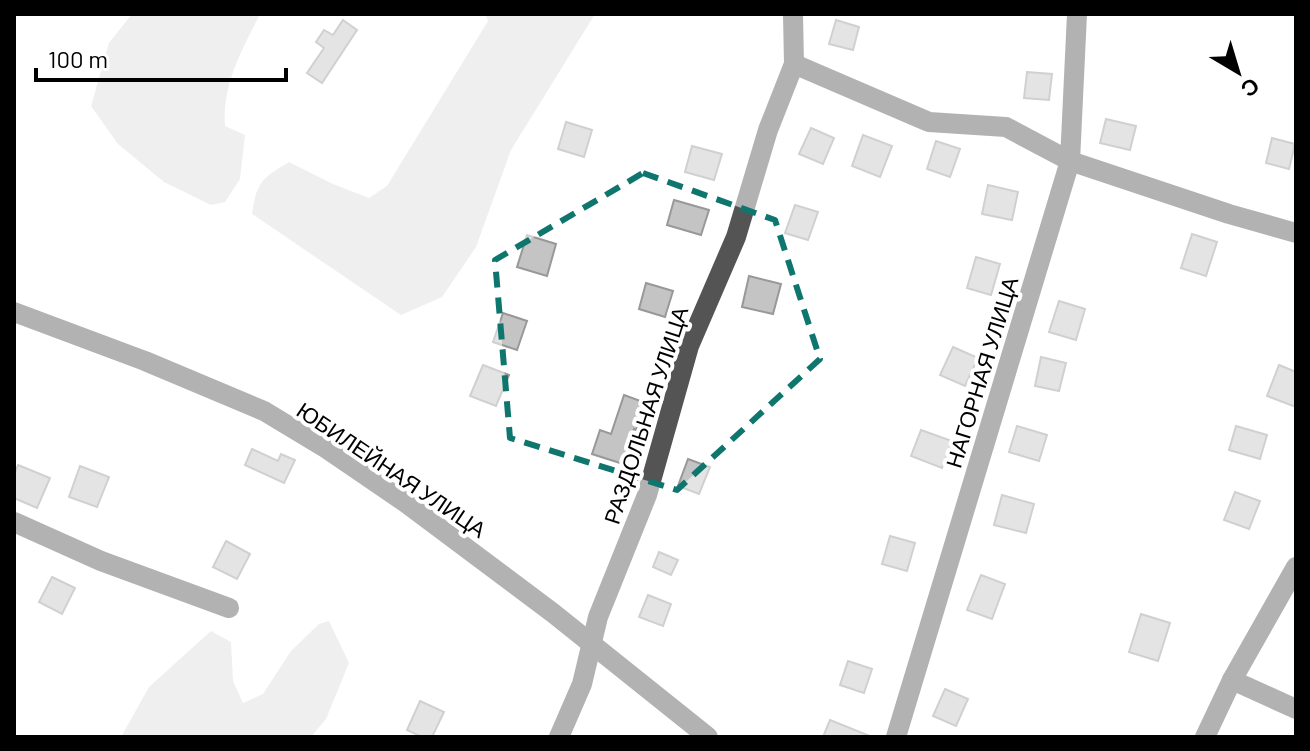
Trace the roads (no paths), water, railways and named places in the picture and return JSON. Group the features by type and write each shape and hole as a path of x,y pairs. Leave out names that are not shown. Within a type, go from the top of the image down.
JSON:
{"street":[{"name":"РАЗДОЛЬНАЯ УЛИЦА","path":"559,737 582,684 598,617 647,495 689,346 736,237 768,130 794,64 793,14"},
{"name":"НАГОРНАЯ УЛИЦА","path":"896,737 1070,161 1077,14"},
{"path":"794,64 929,122 1006,127 1070,161 1296,233"},
{"name":"ЮБИЛЕЙНАЯ УЛИЦА","path":"14,312 145,361 264,411 327,449 406,503 553,613 708,737"},
{"path":"14,522 101,561 229,608"},
{"path":"1205,737 1232,680 1296,567"},
{"path":"1232,680 1296,709"}]}
